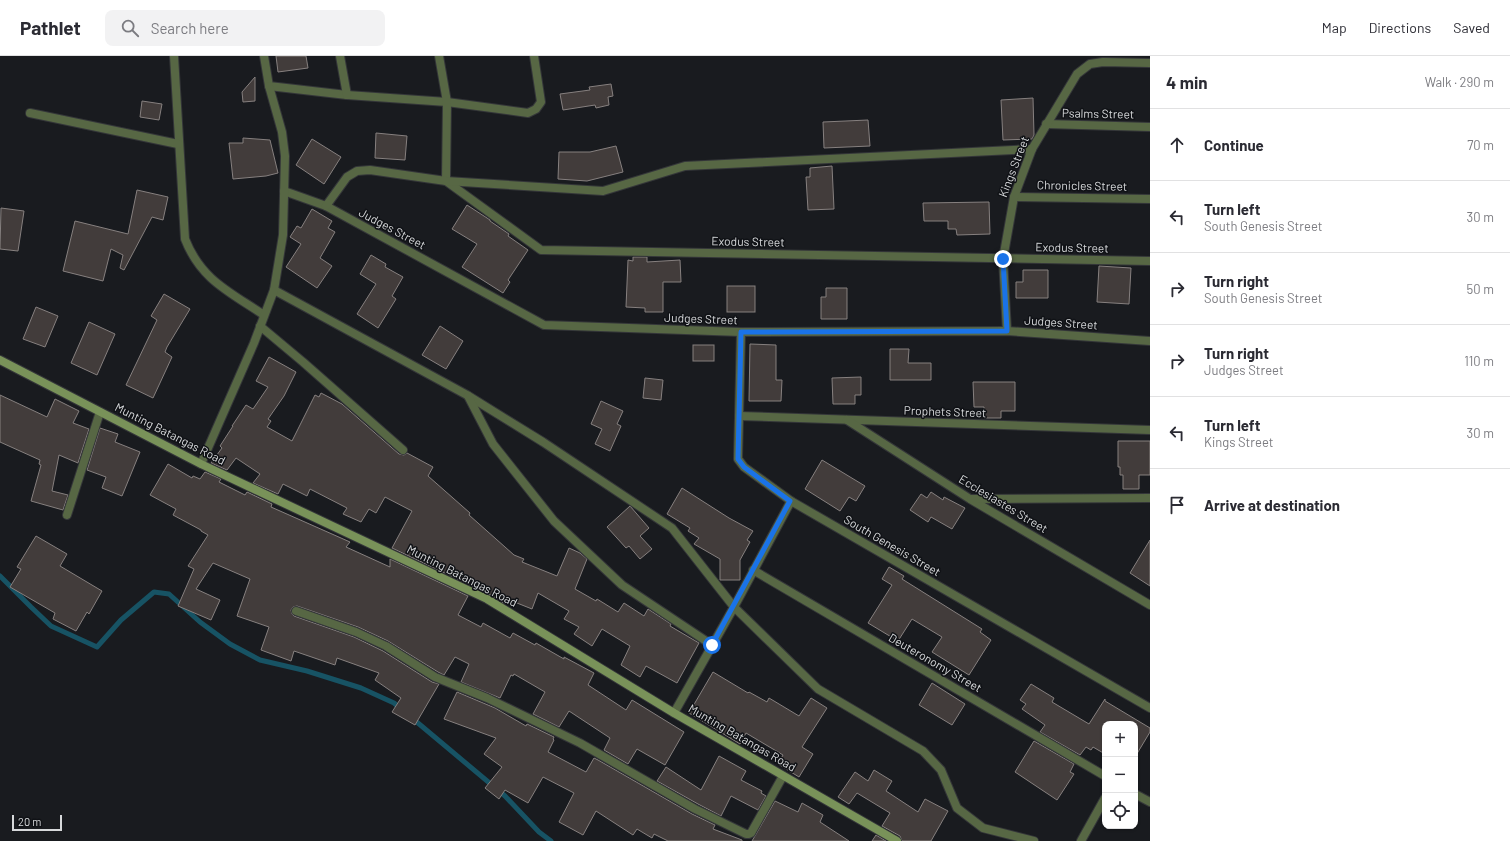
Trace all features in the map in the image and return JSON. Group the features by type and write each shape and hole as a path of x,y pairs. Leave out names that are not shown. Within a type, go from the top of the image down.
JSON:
{"street":[{"path":"174,56 178,144 185,239 195,261 212,281 264,315"},
{"path":"201,464 274,290 283,235 285,156 282,132 269,86 264,56"},
{"path":"340,56 347,95"},
{"path":"439,56 446,102 446,181"},
{"path":"269,86 347,95 446,102 528,112 536,109 541,102 534,56"},
{"name":"Kings Street","path":"1007,331 1003,259 1014,197 1032,149 1077,74 1090,64 1103,62 1150,63"},
{"path":"30,113 178,144"},
{"name":"Psalms Street","path":"1046,124 1150,127"},
{"path":"326,206 347,177 357,171 370,170 446,181 602,191 685,166 1032,149"},
{"name":"Exodus Street","path":"446,181 541,250 1150,261"},
{"name":"Judges Street","path":"284,191 326,206 544,325 741,332 1007,331 1150,341"},
{"name":"Chronicles Street","path":"1014,197 1150,199"},
{"path":"274,290 467,395 543,442 672,528 734,607 818,689 922,751 941,770 958,808 983,828 1034,841"},
{"path":"260,326 403,450"},
{"name":"South Genesis Street","path":"741,332 738,459 744,467 790,501 1150,708"},
{"name":"Munting Batangas Road","path":"0,360 201,464 487,599 674,713 897,841"},
{"path":"467,395 493,444 554,521 622,584 712,645"},
{"path":"67,516 100,412"},
{"name":"Prophets Street","path":"739,416 1150,430"},
{"name":"Ecclesiastes Street","path":"846,420 970,499 1150,605"},
{"path":"970,499 1150,498"},
{"path":"674,713 734,607 790,501"},
{"name":"Deuteronomy Street","path":"753,570 1102,774"},
{"path":"296,610 356,632 386,646 435,677 494,701 580,743 695,809 746,834 751,833 782,776"},
{"path":"1138,796 1150,802"},
{"path":"1081,841 1102,803"}],"building":[{"path":"276,56 306,56 308,68 278,72"},
{"path":"255,77 255,101 243,102 242,92"},
{"path":"611,84 613,96 608,97 609,105 596,108 595,105 563,110 560,94 590,90 589,87"},
{"path":"1033,98 1034,135 1032,139 1003,140 1001,100"},
{"path":"142,101 162,104 159,120 140,117"},
{"path":"868,120 870,146 824,148 823,122"},
{"path":"376,133 407,136 405,160 375,158"},
{"path":"243,138 270,140 278,173 266,176 233,179 229,143 243,143"},
{"path":"312,139 341,157 324,184 296,165"},
{"path":"616,146 623,172 587,181 558,179 559,152 590,152"},
{"path":"832,166 834,209 808,210 806,177 810,177 810,168"},
{"path":"137,190 168,197 163,220 152,217 124,270 120,268 123,255 111,249 103,281 63,271 75,221 128,234"},
{"path":"989,202 990,234 957,235 956,229 948,229 948,221 924,221 923,203"},
{"path":"467,205 509,234 508,236 528,250 508,280 510,282 503,293 462,267 477,244 452,229"},
{"path":"1,208 24,211 18,251 0,249"},
{"path":"312,209 332,221 328,228 335,232 320,258 332,266 317,288 286,267 301,244 290,237 297,226 301,228"},
{"path":"371,255 386,264 385,267 403,277 392,296 396,299 378,328 357,314 376,284 360,274"},
{"path":"633,257 647,257 647,262 680,260 681,282 663,282 663,312 645,312 645,308 626,307 628,260 633,261"},
{"path":"1099,266 1131,268 1129,304 1097,302"},
{"path":"1023,270 1048,270 1048,298 1016,298 1016,282 1023,282"},
{"path":"727,286 755,286 755,312 727,312"},
{"path":"826,288 847,288 847,319 821,319 821,297 826,297"},
{"path":"164,294 190,309 167,347 165,352 172,357 153,398 126,385 157,320 151,316"},
{"path":"36,307 58,316 45,347 23,339"},
{"path":"89,322 115,334 97,375 71,363"},
{"path":"440,326 463,341 446,369 422,355"},
{"path":"750,344 776,345 776,380 782,380 781,401 749,401"},
{"path":"693,345 714,345 714,361 693,361"},
{"path":"890,349 909,349 908,363 931,363 931,380 890,380"},
{"path":"269,357 296,372 284,396 268,419 271,421 267,427 292,441 315,395 319,397 321,393 342,404 399,454 404,455 407,453 433,467 428,476 514,555 524,559 522,562 557,576 569,548 580,553 587,559 575,589 596,601 597,599 618,612 624,603 644,616 648,609 671,624 670,626 699,643 677,683 646,666 640,677 621,665 630,646 602,629 592,646 574,634 579,627 564,619 569,611 538,593 532,609 507,599 505,604 489,594 392,548 412,511 385,497 376,513 369,509 361,522 343,514 347,508 310,489 307,496 283,484 278,494 253,483 260,474 236,458 227,470 211,463 222,448 220,446 246,405 253,409 268,387 256,381"},
{"path":"861,377 861,395 855,395 855,404 833,404 832,378"},
{"path":"645,378 663,380 661,400 643,398"},
{"path":"973,382 1015,382 1015,411 1001,411 1001,418 984,418 984,407 974,407"},
{"path":"0,395 47,417 55,399 79,411 73,423 89,429 78,463 59,455 52,491 68,495 63,510 31,501 41,465 39,464 40,460 0,442"},
{"path":"601,401 623,411 617,424 621,426 610,451 595,444 602,429 591,424"},
{"path":"100,428 118,434 115,442 140,452 122,496 102,488 106,477 87,470"},
{"path":"1118,441 1150,441 1150,475 1139,475 1139,489 1123,489 1123,475 1120,475 1120,467 1118,467"},
{"path":"822,460 865,486 856,501 849,497 840,511 805,489"},
{"path":"168,464 192,478 193,476 200,479 205,472 221,479 219,482 245,495 247,492 272,504 271,507 350,542 346,547 390,567 390,559 468,596 458,615 481,627 483,623 510,638 513,633 535,645 536,643 564,659 564,657 594,673 588,685 626,710 632,700 684,732 665,765 637,749 628,764 604,750 610,738 569,711 559,727 533,714 545,692 514,674 513,676 511,675 500,698 461,682 469,664 455,657 444,675 388,641 358,627 297,606 293,607 291,610 294,616 354,637 383,651 432,682 439,684 415,725 392,712 401,698 375,680 379,673 337,658 335,665 294,651 291,661 261,650 269,627 237,616 250,579 213,563 196,589 220,600 211,620 178,606 194,569 188,566 208,535 173,515 176,509 150,495"},
{"path":"682,488 729,518 753,531 747,540 750,542 740,560 740,580 720,580 720,559 694,544 699,538 688,531 690,528 667,514"},
{"path":"931,492 943,500 944,497 965,508 952,529 931,517 928,522 910,510 921,494 927,498"},
{"path":"630,506 649,528 640,536 652,549 640,559 629,546 626,548 607,527"},
{"path":"36,536 67,554 60,566 102,591 89,614 87,612 76,631 53,619 55,613 10,587 21,569 17,567"},
{"path":"1150,540 1150,586 1130,573"},
{"path":"889,567 904,576 902,579 982,629 980,632 991,640 969,675 932,652 942,637 912,619 898,641 868,623 892,585 882,579"},
{"path":"713,672 748,693 749,692 767,702 769,698 799,716 811,698 827,708 802,747 813,754 799,777 778,764 783,755 746,733 740,744 689,713"},
{"path":"932,683 965,704 952,725 919,705"},
{"path":"1031,684 1054,698 1052,702 1089,724 1105,699 1105,701 1150,728 1150,732 1138,752 1138,721 1102,721 1102,752 1093,747 1091,750 1086,747 1080,755 1040,732 1045,725 1022,709 1026,704 1020,700"},
{"path":"457,692 495,708 526,726 527,724 554,737 548,752 586,772 594,758 692,814 715,825 713,829 742,841 668,841 654,834 652,838 637,829 633,835 596,811 583,835 559,822 574,793 543,777 528,803 505,790 499,799 485,788 502,767 484,754 496,738 444,719"},
{"path":"1034,741 1074,764 1070,772 1074,774 1057,800 1015,772"},
{"path":"719,756 746,771 741,780 762,791 761,793 766,796 758,810 731,796 721,816 657,781 666,767 701,790"},
{"path":"874,770 892,781 886,791 918,812 925,799 948,811 931,841 902,841 900,836 882,826 890,813 857,793 849,804 838,797 855,772 868,781"},
{"path":"775,801 798,812 802,803 823,815 820,822 849,841 752,841"},
{"path":"876,835 886,841 872,841"}],"waterway":[{"path":"0,576 51,626 97,647 121,620 154,592 169,594 200,622 230,644 260,660 307,671 361,688 394,703 401,709"},
{"path":"412,718 505,796 539,832 551,841"}],"route":[{"path":"712,645 734,607 790,501 744,467 738,459 741,332 1007,331 1003,259"}]}
